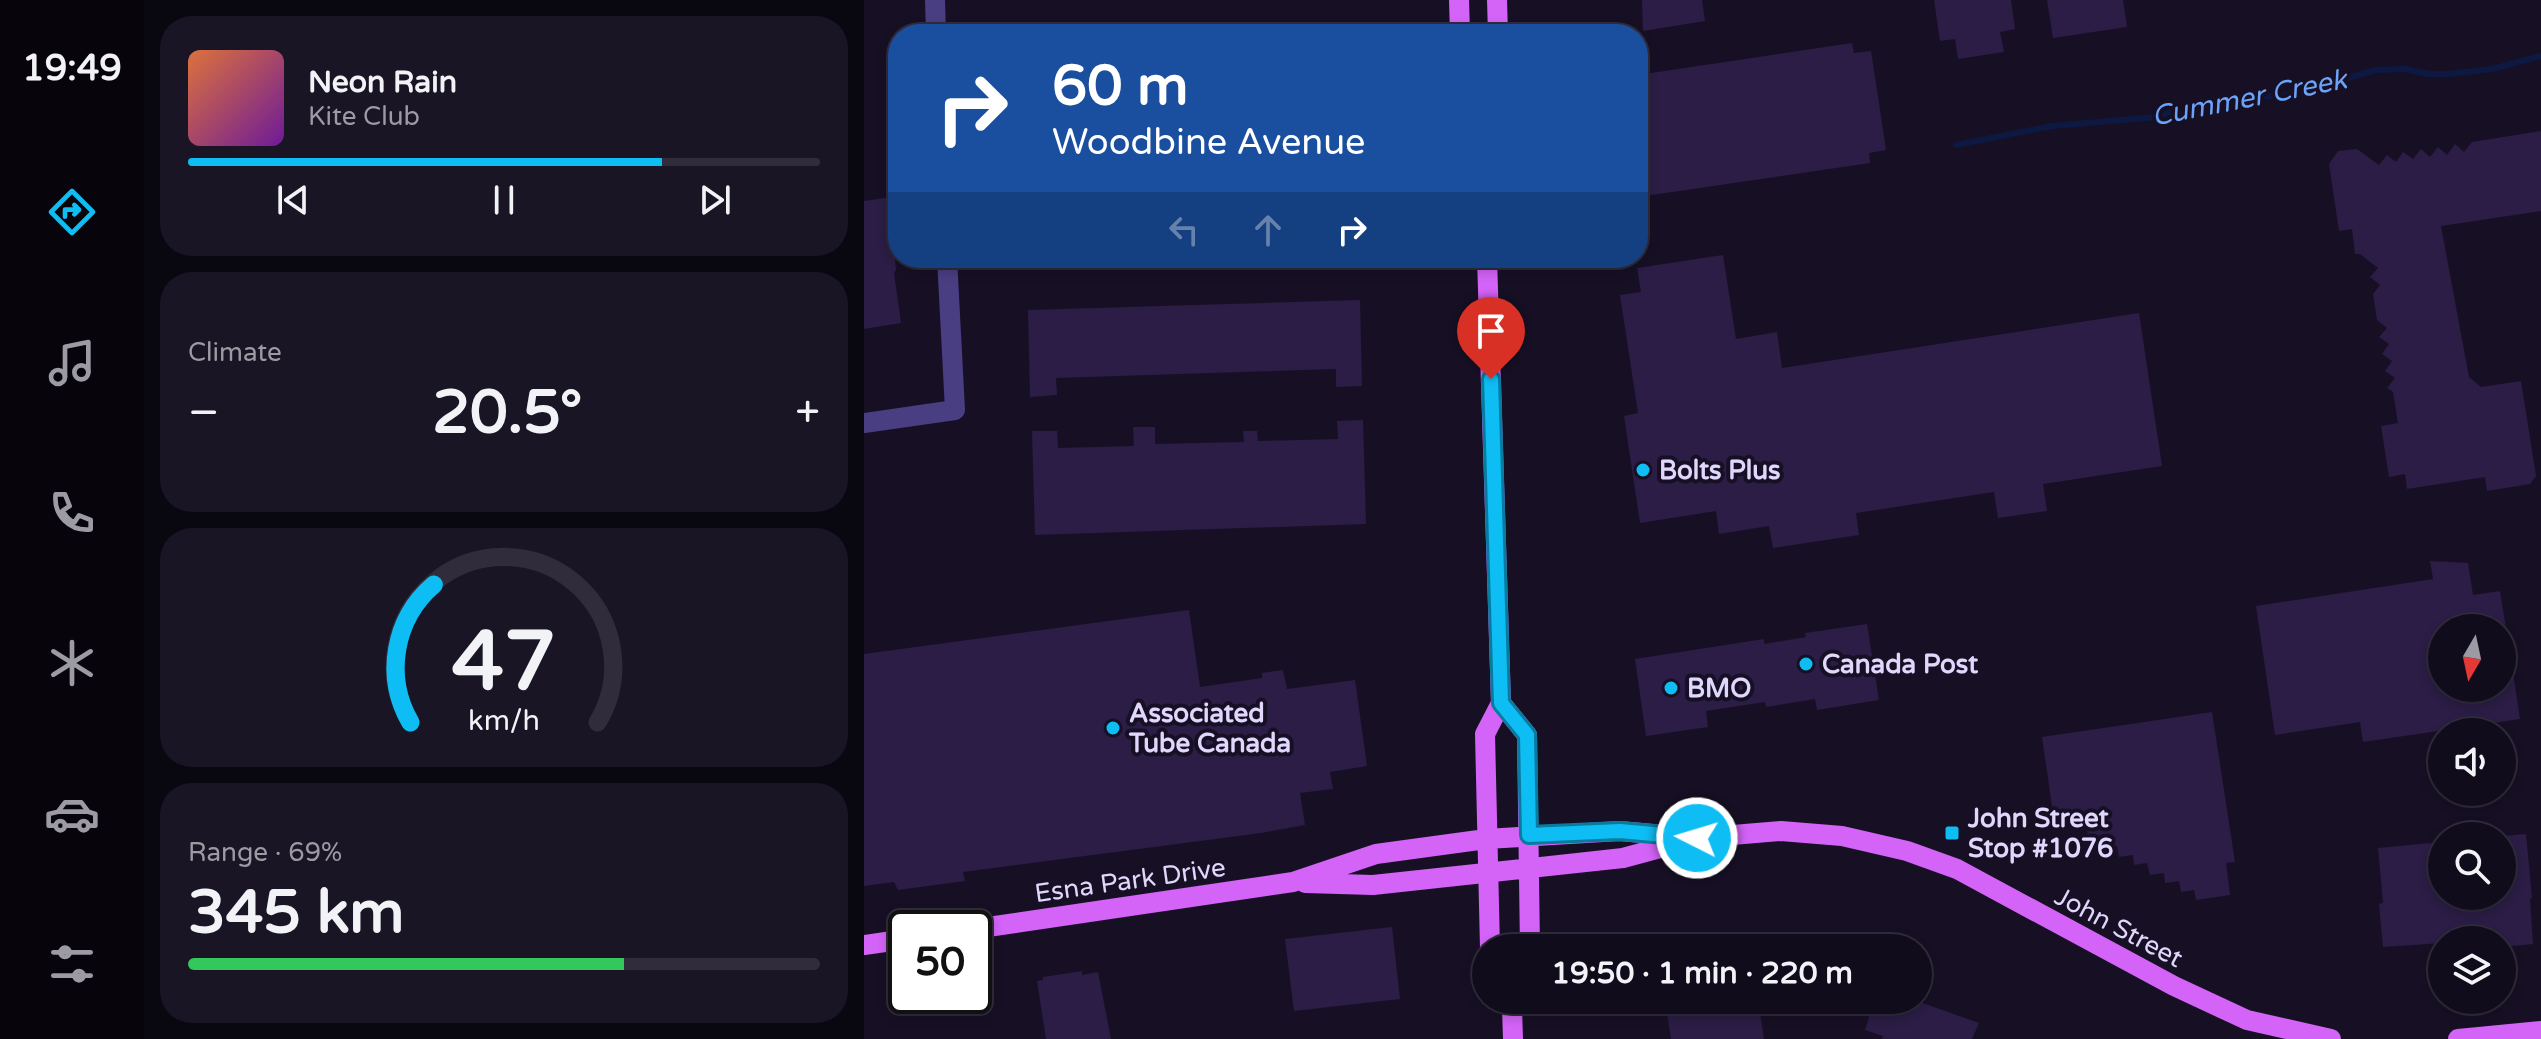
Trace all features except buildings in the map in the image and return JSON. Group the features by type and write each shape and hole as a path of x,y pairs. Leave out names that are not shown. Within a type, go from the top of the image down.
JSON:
{"main road":[{"path":"1459,0 1460,24"},
{"path":"1497,0 1498,24"},
{"path":"1487,268 1501,703 1485,734 1489,934"},
{"path":"1501,703 1527,735 1530,934"},
{"name":"John Street","path":"1486,839 1620,831 1697,838 1781,831 1842,836 1907,851 1957,869 2174,986 2247,1020 2331,1039"},
{"name":"John Street","path":"1487,872 1623,858 1697,838"},
{"name":"Esna Park Drive","path":"992,926 1293,882 1376,854 1486,839"},
{"name":"Esna Park Drive","path":"1293,882 1373,885 1487,872"},
{"path":"864,945 888,942"},
{"path":"1512,1014 1513,1039"},
{"path":"2458,1039 2541,1031"}],"street":[{"path":"935,0 936,24"},
{"path":"864,423 955,410 948,268"}],"waterway":[{"name":"Cummer Creek","path":"1956,145 2052,126 2157,117 2192,103 2249,95 2278,97 2376,70 2405,69 2448,74 2492,69 2541,56"}],"place":[{"name":"Bolts Plus","path":"1643,470"},
{"name":"Canada Post","path":"1806,664"},
{"name":"BMO","path":"1671,688"},
{"name":"Associated Tube Canada","path":"1113,728"},
{"name":"John Street Stop #1076","path":"1952,833"}],"route":[{"path":"1491,379 1501,703 1527,735 1529,835 1620,831 1697,838"}]}
